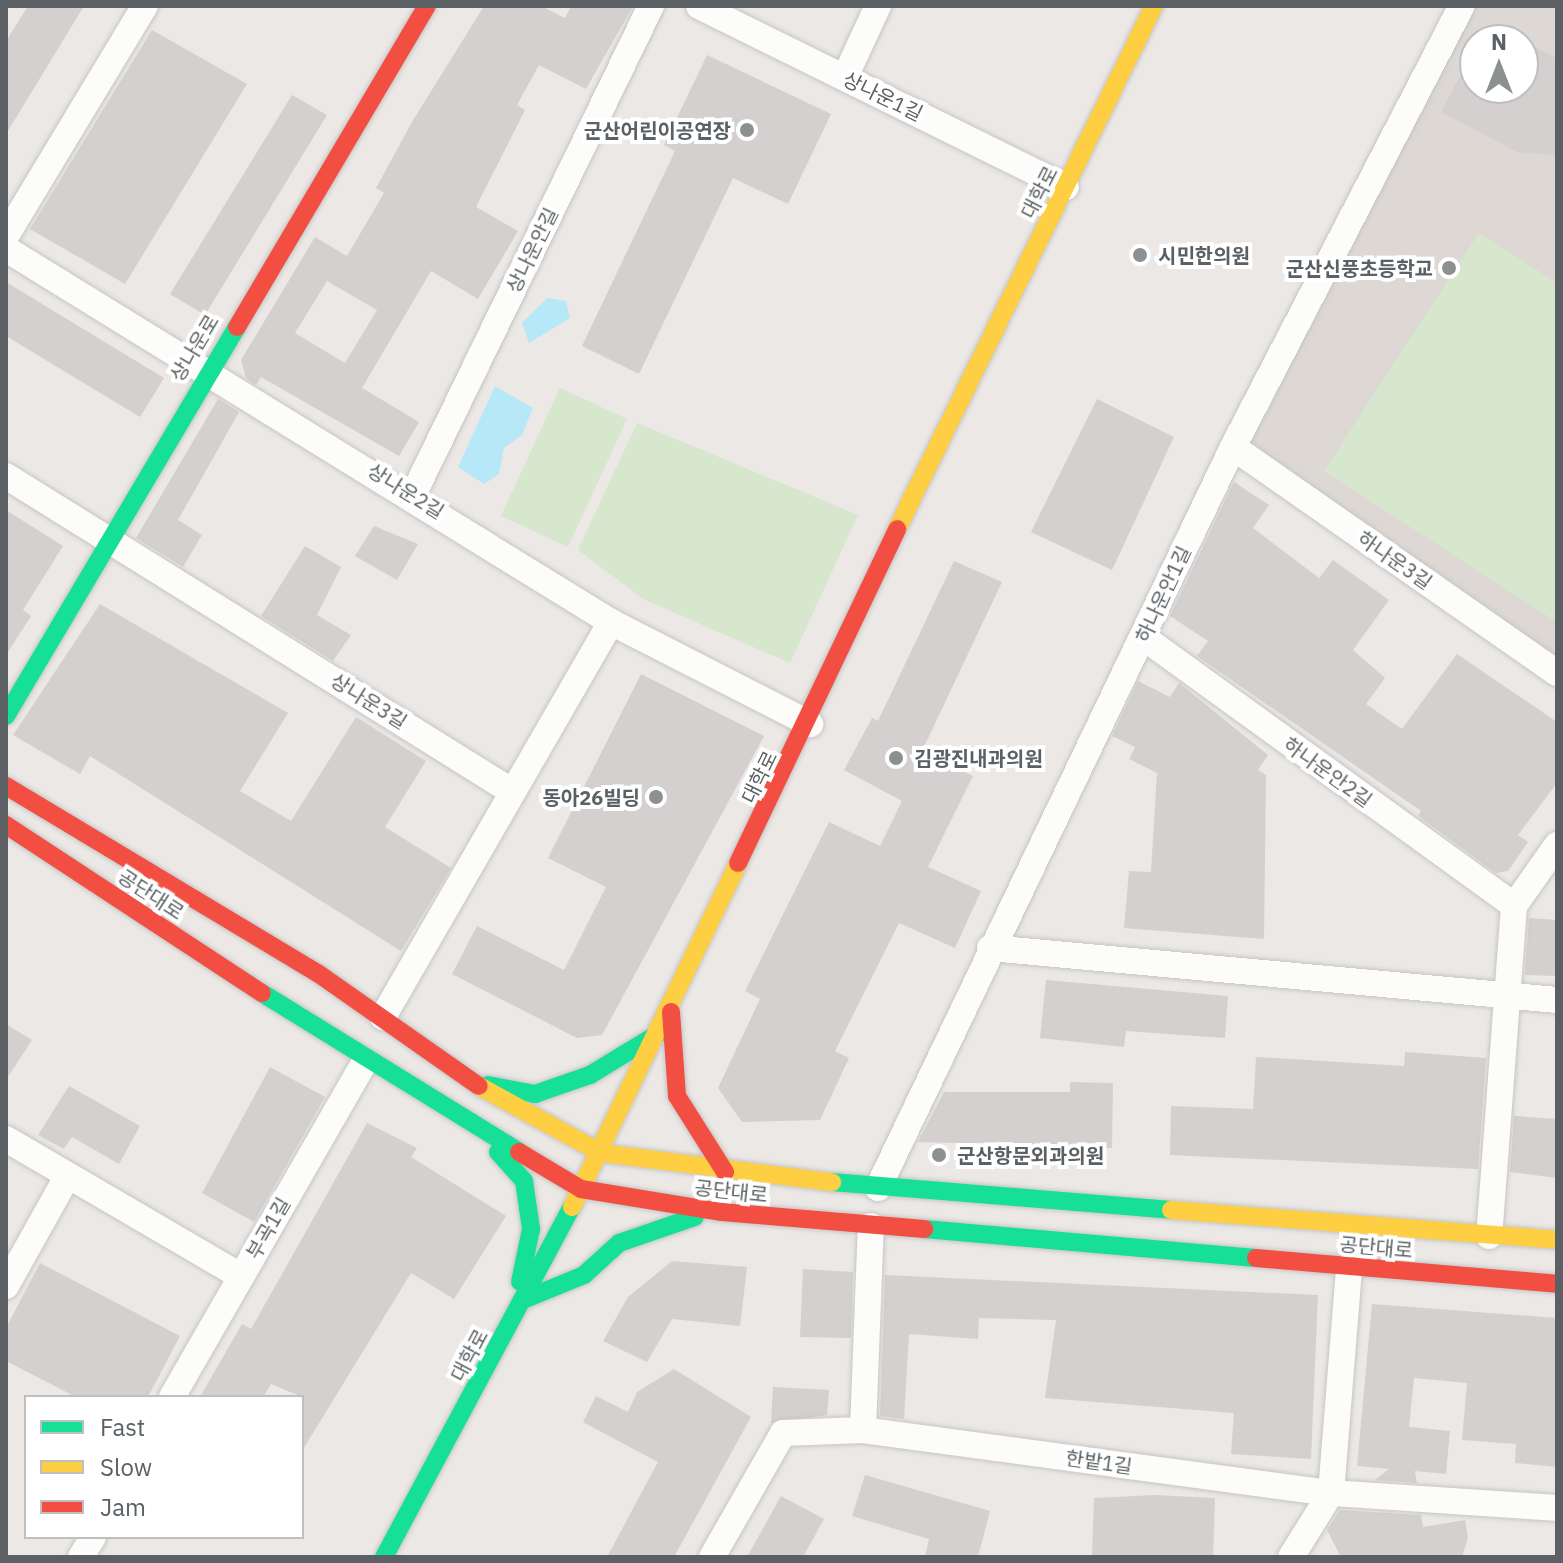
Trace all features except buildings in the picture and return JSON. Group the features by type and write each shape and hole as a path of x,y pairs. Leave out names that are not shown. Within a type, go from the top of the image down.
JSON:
{"street":[{"path":"6,236 145,6"},
{"name":"상나운로","path":"6,716 208,367 427,6"},
{"name":"상나운안길","path":"413,495 651,6"},
{"name":"상나운1길","path":"699,6 1066,187"},
{"path":"845,77 878,6"},
{"name":"대학로","path":"384,1557 601,1153 810,724 978,357 1066,187 1154,6"},
{"name":"하나운안1길","path":"878,1188 990,948 1233,447 1462,6"},
{"name":"상나운2길","path":"6,249 208,367 611,622 810,724"},
{"name":"하나운3길","path":"1233,447 1557,673"},
{"name":"상나운3길","path":"6,476 110,536 511,791"},
{"path":"383,1017 611,622"},
{"name":"하나운안2길","path":"1143,637 1514,906"},
{"name":"공단대로","path":"6,786 383,1017 474,1082 601,1153 725,1172 878,1188 1557,1240"},
{"name":"공단대로","path":"6,825 365,1061 481,1133 581,1189 722,1212 1557,1284"},
{"path":"1489,1236 1514,906 1557,845"},
{"path":"990,948 1557,1000"},
{"path":"671,1010 677,1096 725,1172"},
{"path":"474,1082 535,1094 590,1075 659,1033"},
{"name":"부곡1길","path":"173,1395 365,1061"},
{"path":"481,1133 524,1181 531,1229 512,1320"},
{"path":"6,1139 240,1276"},
{"path":"6,1286 67,1177"},
{"path":"523,1300 584,1275 619,1243 656,1227 722,1212"},
{"path":"863,1430 871,1226"},
{"path":"1291,1557 1331,1493 1349,1267"},
{"name":"한밭1길","path":"712,1557 783,1433 863,1430 1331,1493 1557,1508"},
{"path":"81,1557 92,1539"}],"shaded area":[{"name":"군산신풍초등학교","path":"1476,6 1557,6 1557,661 1248,448 1459,39 1459,104 1539,104 1539,24 1467,24"}],"green space":[{"path":"1479,233 1557,283 1557,622 1324,471"},
{"path":"560,388 627,419 568,547 501,516"},
{"path":"637,423 858,515 790,663 645,600 578,550"}],"water":[{"path":"547,298 566,301 570,318 529,343 522,323"},
{"path":"495,386 533,408 522,435 504,448 499,474 484,484 458,467"}],"traffic: fast":[{"path":"6,716 237,327"},
{"path":"262,993 519,1152"},
{"path":"488,1085 535,1094 590,1075 659,1033"},
{"path":"498,1152 524,1181 531,1229 520,1282"},
{"path":"832,1182 1171,1210"},
{"path":"384,1557 572,1207"},
{"path":"523,1300 584,1275 619,1243 695,1217"},
{"path":"924,1229 1256,1258"}],"traffic: slow":[{"path":"897,529 1154,6"},
{"path":"572,1207 738,863"},
{"path":"479,1086 601,1153 832,1182"},
{"path":"1171,1210 1557,1240"}],"traffic: jam":[{"path":"237,327 427,6"},
{"path":"738,863 897,529"},
{"path":"6,786 319,974 479,1086"},
{"path":"6,825 262,993"},
{"path":"671,1012 677,1096 725,1172"},
{"path":"519,1152 581,1189 722,1212 924,1229"},
{"path":"1256,1258 1557,1284"}],"place":[{"name":"군산어린이공연장","path":"747,130"},
{"name":"시민한의원","path":"1140,255"},
{"name":"군산신풍초등학교","path":"1449,268"},
{"name":"김광진내과의원","path":"896,758"},
{"name":"동아26빌딩","path":"656,797"},
{"name":"군산항문외과의원","path":"939,1155"}]}
